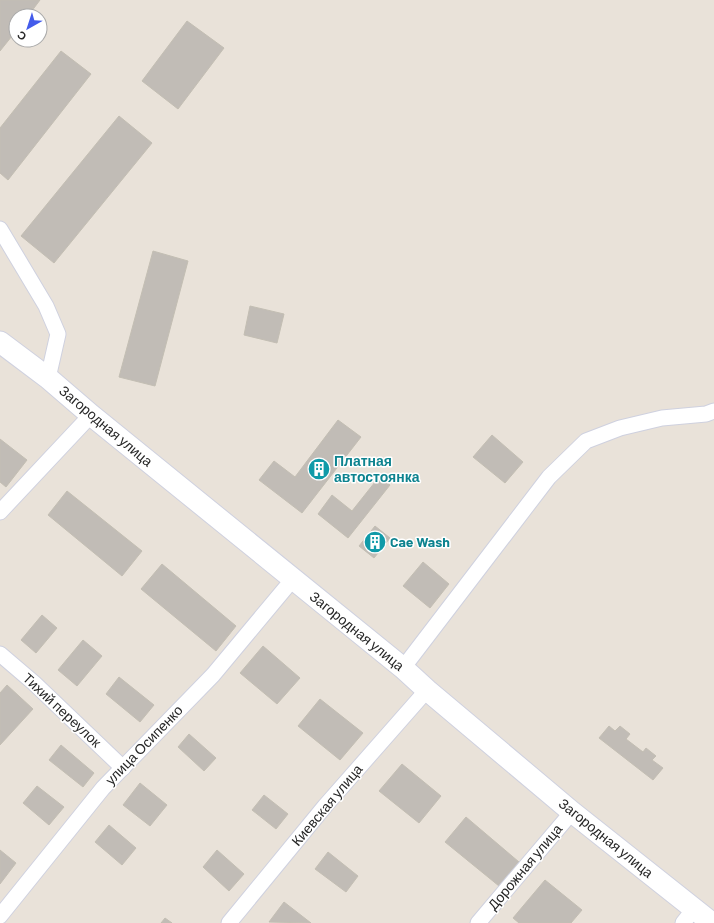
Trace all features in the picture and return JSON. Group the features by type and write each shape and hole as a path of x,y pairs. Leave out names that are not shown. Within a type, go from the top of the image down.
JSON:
{"street":[{"path":"0,229 46,306 58,334 48,378"},
{"name":"Загородная улица","path":"0,342 48,378 90,415 403,668 572,812 689,916 712,923"},
{"path":"403,668 549,477 586,441 620,428 662,418 706,414 714,411"},
{"path":"0,512 90,415"},
{"name":"улица Осипенко","path":"0,916 103,788 213,675 294,579"},
{"name":"Тихий переулок","path":"0,654 34,683 123,768"},
{"name":"Киевская улица","path":"228,923 325,806 427,690"},
{"name":"Дорожная улица","path":"478,923 572,812"}],"building":[{"path":"0,0 40,0 34,8 8,8 8,41 0,51"},
{"path":"187,21 224,48 178,109 142,81"},
{"path":"61,51 91,74 8,180 0,173 0,128"},
{"path":"119,116 152,143 54,263 21,236"},
{"path":"153,251 188,261 155,386 119,377"},
{"path":"250,306 284,314 277,343 244,335"},
{"name":"Платная автостоянка","path":"338,420 361,437 302,513 259,480 274,461 295,477"},
{"path":"492,435 523,462 505,483 473,457"},
{"path":"0,439 27,460 6,487 0,482"},
{"path":"379,477 390,485 348,538 318,514 332,495 352,511"},
{"path":"67,491 142,551 122,576 48,515"},
{"name":"Cae Wash","path":"375,526 390,538 374,558 359,546"},
{"path":"423,562 449,584 430,608 403,586"},
{"path":"162,564 236,626 216,651 141,589"},
{"path":"42,615 57,628 36,653 21,640"},
{"path":"83,640 102,656 77,686 58,670"},
{"path":"263,646 300,678 277,704 240,673"},
{"path":"119,677 154,705 140,722 106,694"},
{"path":"7,685 33,709 0,745 0,693"},
{"path":"320,699 363,733 340,760 298,726"},
{"path":"609,726 615,731 620,726 630,734 626,739 643,752 646,748 656,756 652,760 663,768 653,780 599,738"},
{"path":"189,734 216,758 204,771 178,747"},
{"path":"61,745 94,773 83,787 49,760"},
{"path":"402,764 441,796 419,823 379,791"},
{"path":"140,783 167,805 150,826 123,805"},
{"path":"37,786 64,807 49,825 23,803"},
{"path":"264,795 288,814 276,829 252,810"},
{"path":"466,817 519,862 499,886 445,842"},
{"path":"109,825 136,848 122,865 95,842"},
{"path":"0,850 16,863 0,884"},
{"path":"217,850 244,874 229,891 203,867"},
{"path":"328,852 358,876 346,892 315,869"},
{"path":"545,880 582,910 571,923 519,923 513,918"},
{"path":"284,902 311,923 269,922"},
{"path":"165,918 172,923 161,923"}],"place":[{"name":"Платная автостоянка","path":"319,469"},
{"name":"Cae Wash","path":"375,542"}]}
